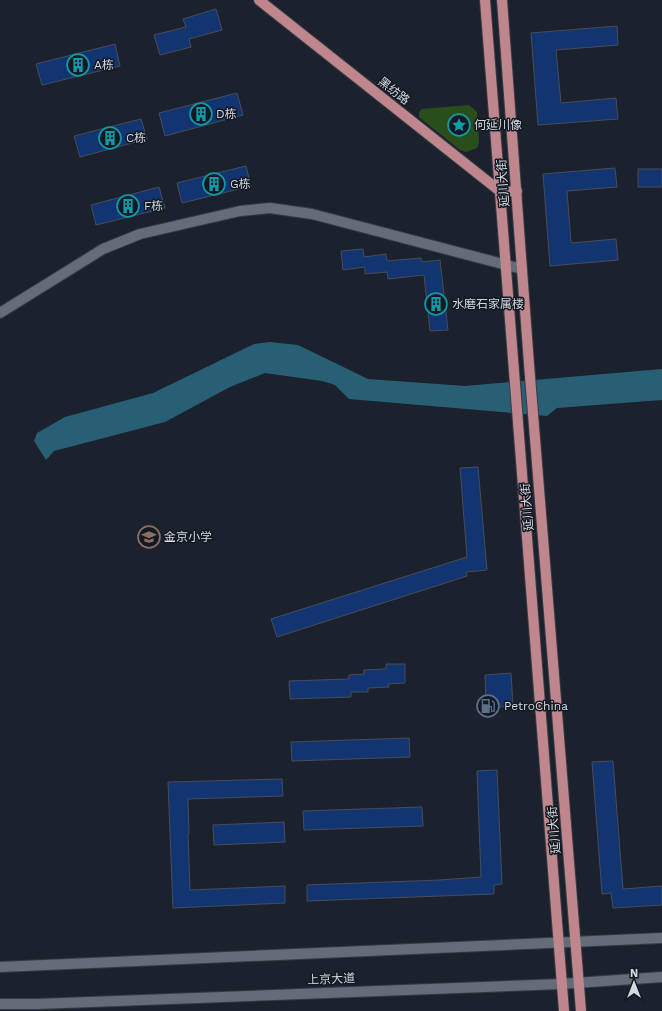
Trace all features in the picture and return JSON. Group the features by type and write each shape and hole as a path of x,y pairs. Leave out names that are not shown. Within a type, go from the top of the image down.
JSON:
{"main road":[{"name":"黑纺路","path":"259,0 501,192"},
{"name":"延川大街","path":"486,0 564,1011"},
{"name":"延川大街","path":"502,0 529,364 582,1011"},
{"path":"501,192 517,191"},
{"path":"0,313 103,249 140,234 240,211 270,208 312,214 506,263 522,269"},
{"path":"0,967 558,944 662,938"},
{"name":"上京大道","path":"0,1004 37,1004 561,984 662,977"}],"green space":[{"path":"469,105 477,112 479,142 477,148 466,152 460,150 419,117 419,112 422,109"}],"water":[{"path":"270,342 298,345 368,379 465,386 662,369 662,400 557,408 547,416 349,399 335,385 322,381 265,373 230,387 165,422 54,451 46,460 34,441 37,433 65,417 153,393 254,344"}],"building":[{"path":"216,9 222,30 189,39 191,47 160,55 154,35 186,27 183,19"},
{"path":"617,26 618,45 556,50 561,103 616,98 618,119 538,125 531,33"},
{"name":"A栋","path":"115,44 120,66 42,85 36,64"},
{"name":"D栋","path":"237,93 243,115 165,136 159,113"},
{"name":"C栋","path":"141,119 147,139 80,157 74,136"},
{"name":"G栋","path":"246,166 251,186 182,203 177,183"},
{"path":"615,168 617,187 567,191 571,243 616,239 618,260 550,266 543,174"},
{"path":"638,169 662,169 662,187 638,187"},
{"name":"F栋","path":"159,187 165,208 96,225 91,205"},
{"name":"水磨石家属楼","path":"363,249 364,257 386,254 387,261 421,258 422,262 440,260 448,330 430,331 424,275 388,279 387,272 365,274 365,267 343,270 341,251"},
{"path":"478,467 487,570 466,572 467,576 277,637 271,619 467,557 460,468"},
{"path":"386,664 405,664 405,683 388,684 389,687 368,688 368,692 351,692 351,697 290,699 289,681 349,679 349,675 364,674 364,670 386,669"},
{"path":"511,673 513,706 486,708 485,675"},
{"path":"409,738 410,757 292,761 291,742"},
{"path":"613,761 623,889 662,886 662,905 613,908 611,893 602,894 592,762"},
{"path":"497,770 502,884 494,885 494,894 307,901 307,885 481,877 477,771"},
{"path":"282,779 283,796 188,799 188,834 190,890 285,886 285,903 173,908 168,782"},
{"path":"422,807 423,826 304,830 303,811"},
{"path":"284,822 285,842 214,845 213,825"}],"place":[{"name":"A栋","path":"78,65"},
{"name":"D栋","path":"201,114"},
{"name":"何延川像","path":"459,125"},
{"name":"C栋","path":"110,138"},
{"name":"G栋","path":"214,184"},
{"name":"F栋","path":"128,206"},
{"name":"水磨石家属楼","path":"436,304"},
{"name":"金京小学","path":"149,537"},
{"name":"PetroChina","path":"488,706"}]}
